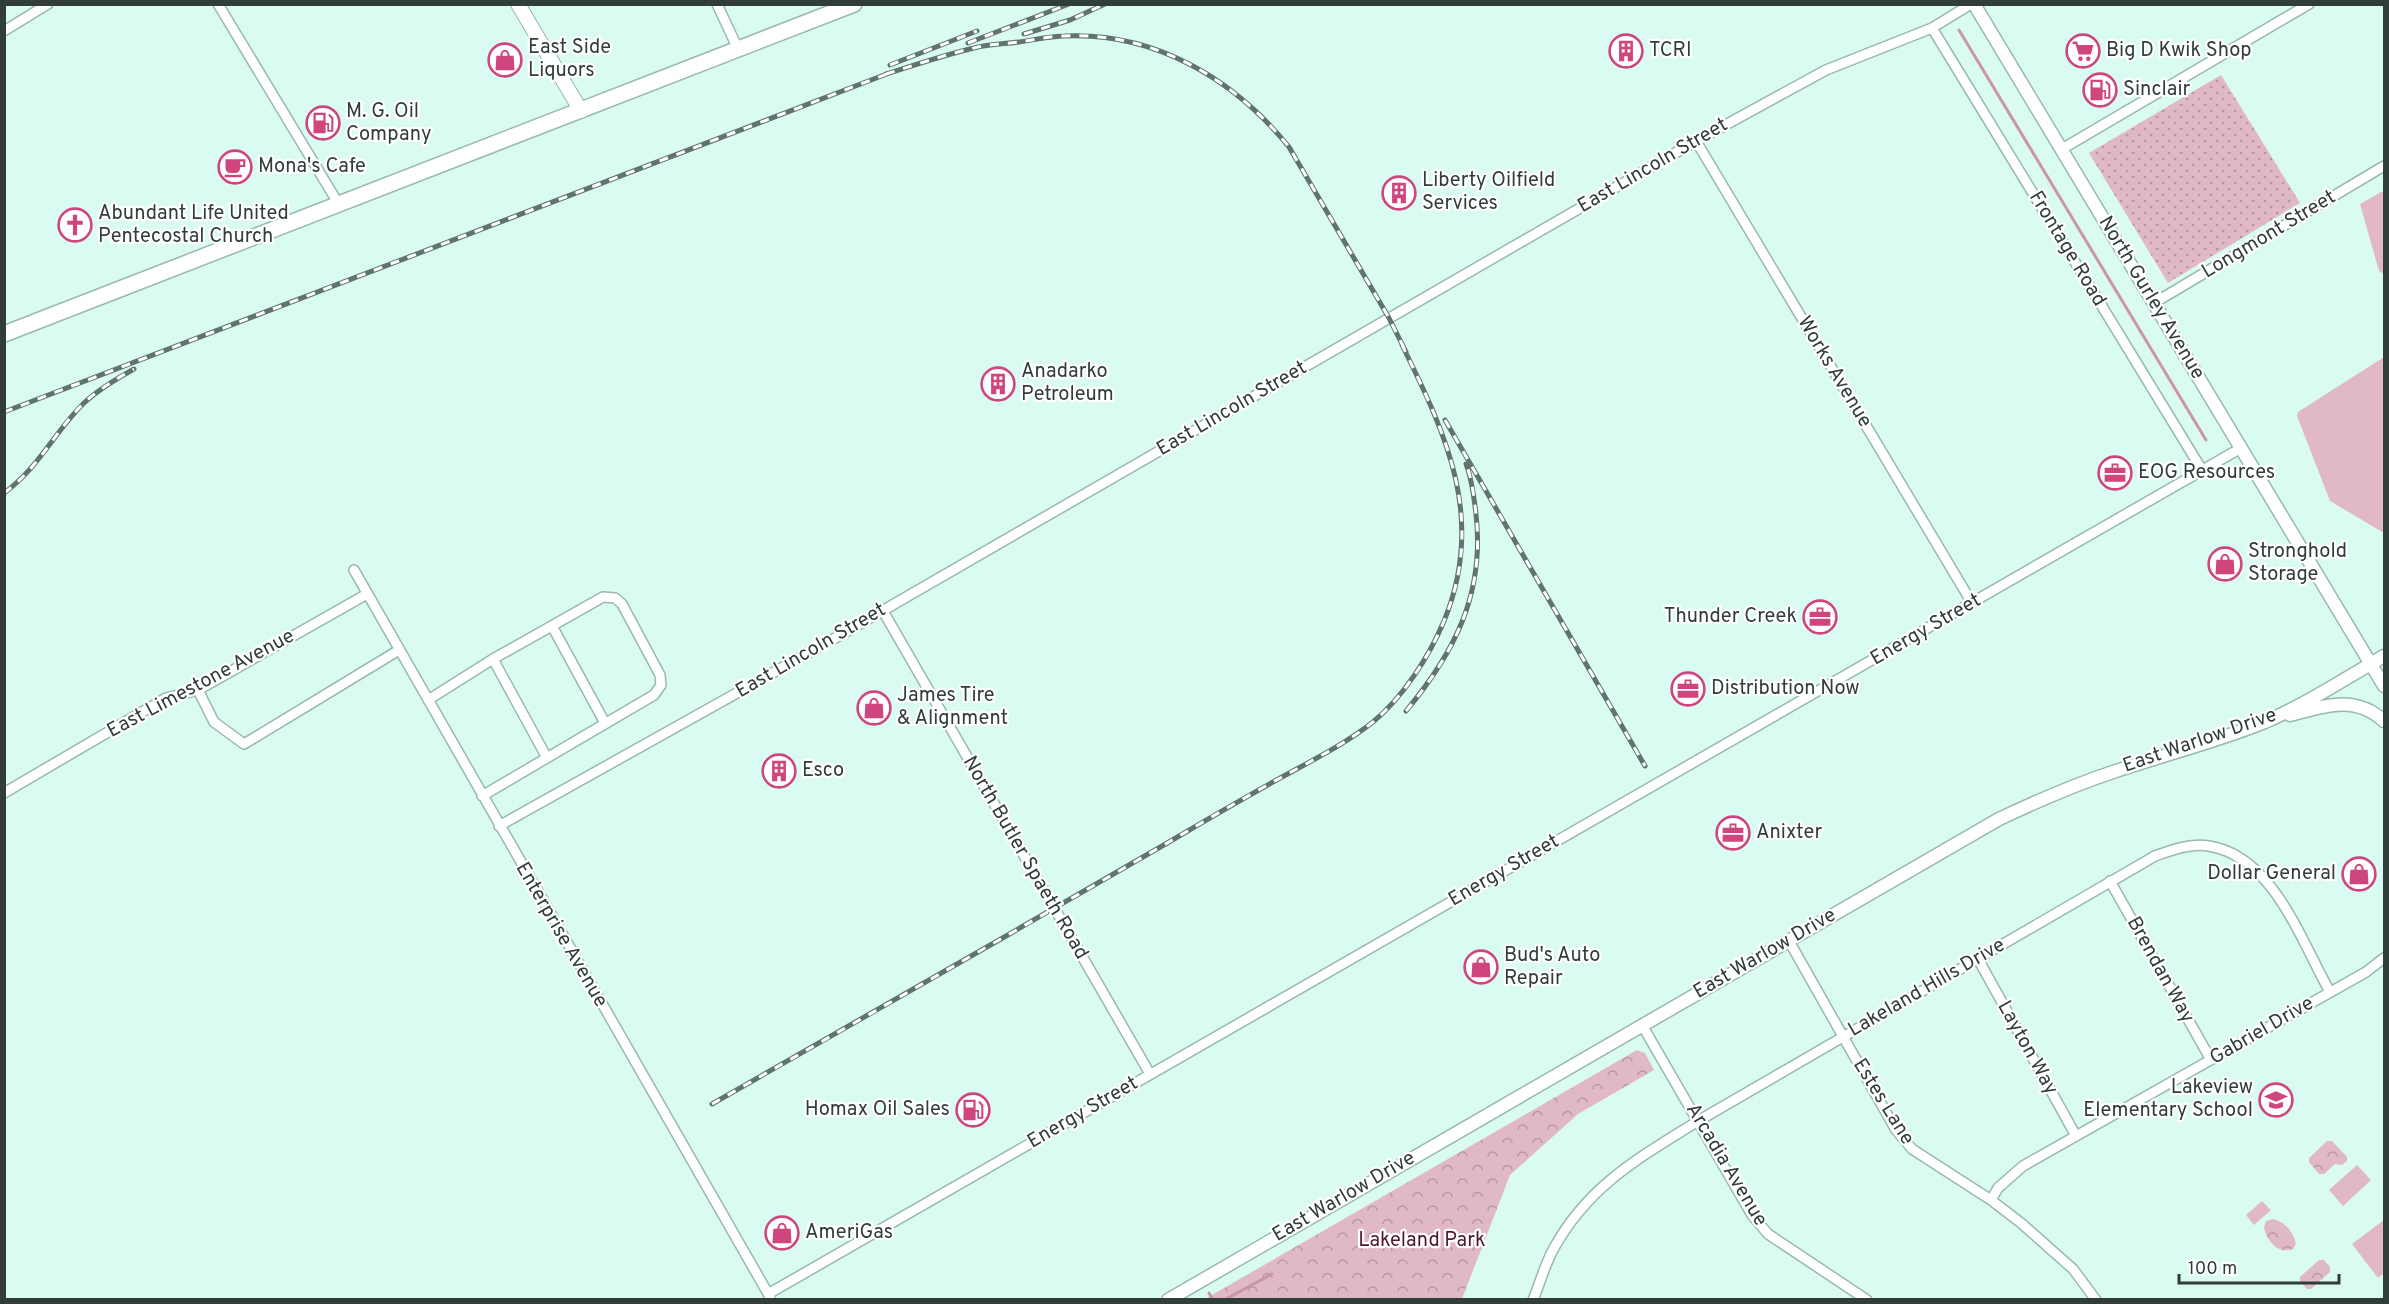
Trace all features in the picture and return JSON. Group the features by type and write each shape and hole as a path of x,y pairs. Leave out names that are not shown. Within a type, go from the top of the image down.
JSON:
{"main road":[{"path":"518,4 581,111"},
{"path":"4,334 854,4"}],"street":[{"path":"4,31 48,4"},
{"path":"218,4 338,203"},
{"path":"717,4 738,49"},
{"name":"East Lincoln Street","path":"499,826 883,611 1696,141 1826,70 1932,28 1972,4"},
{"name":"North Gurley Avenue","path":"1972,4 2062,149 2372,664"},
{"path":"2062,149 2309,4"},
{"name":"Frontage Road","path":"1932,28 2202,470"},
{"name":"Works Avenue","path":"1696,141 1972,603"},
{"name":"Longmont Street","path":"2154,303 2385,166"},
{"name":"Energy Street","path":"769,1297 1150,1074 2241,448"},
{"name":"Enterprise Avenue","path":"354,570 769,1297"},
{"name":"East Limestone Avenue","path":"4,793 166,698 198,690 368,594"},
{"path":"428,700 493,659 603,597 615,598 622,604 660,675 661,685 654,695 482,796"},
{"name":"North Butler Spaeth Road","path":"883,611 1150,1074"},
{"path":"552,626 604,723"},
{"path":"198,690 214,722 244,744 399,650"},
{"name":"East Warlow Drive","path":"1168,1299 1999,819 2052,794 2114,771 2185,751 2265,722 2317,696 2385,656"},
{"path":"493,659 547,758"},
{"path":"2372,664 2385,686"},
{"path":"2265,722 2317,708 2344,704 2357,705 2377,714 2385,722"},
{"name":"Lakeland Hills Drive","path":"1533,1299 1553,1250 1572,1219 1596,1191 1625,1166 1843,1036 2155,856 2181,847 2208,846 2233,853 2256,868 2274,890 2330,992"},
{"name":"Brendan Way","path":"2110,881 2211,1060"},
{"name":"Estes Lane","path":"1789,941 1896,1130 1912,1149 1991,1200 2021,1223 2073,1269 2096,1299"},
{"name":"Gabriel Drive","path":"1991,1200 1998,1188 2024,1166 2366,972 2385,958"},
{"name":"Layton Way","path":"1978,959 2076,1136"},
{"name":"Arcadia Avenue","path":"1642,1025 1752,1215 1768,1234 1867,1299"}],"green space":[{"path":"2221,75 2300,203 2168,283 2089,153"},
{"path":"2384,192 2384,274 2379,271 2360,204"},
{"path":"2384,357 2384,533 2330,501 2297,416 2298,412"},
{"name":"Lakeland Park","path":"1637,1050 1645,1053 1654,1070 1578,1114 1510,1175 1462,1299 1205,1299"},
{"path":"2327,1141 2332,1141 2347,1157 2347,1161 2342,1165 2335,1164 2324,1174 2319,1174 2309,1162 2309,1158"},
{"path":"2357,1165 2371,1180 2343,1206 2329,1190"},
{"path":"2262,1201 2271,1210 2254,1225 2246,1215"},
{"path":"2273,1219 2281,1222 2291,1231 2296,1244 2293,1249 2282,1250 2267,1237 2264,1227 2266,1221"},
{"path":"2384,1220 2384,1273 2378,1278 2352,1244"},
{"path":"2319,1260 2324,1260 2330,1267 2330,1272 2311,1289 2307,1289 2300,1281 2300,1277"}],"waterway":[{"path":"1959,30 2206,440"},
{"path":"1224,1300 1272,1274"},
{"path":"1209,1293 1213,1300"}],"railway":[{"path":"968,43 1069,4"},
{"path":"1024,34 1070,20 1105,4"},
{"path":"890,65 977,31"},
{"path":"886,74 980,47 1059,36 1098,37 1130,42 1161,51 1190,64 1243,100 1289,147 1389,318 1406,352"},
{"path":"4,412 892,72"},
{"path":"712,1104 1329,751 1373,722 1395,701 1423,662 1444,621 1456,584 1461,548 1461,513 1456,479 1433,412 1402,345"},
{"path":"4,493 27,473 84,403 134,369"},
{"path":"1445,420 1645,766"},
{"path":"1406,711 1452,644 1471,595 1478,543 1474,495 1466,464"}],"place":[{"name":"TCRI","path":"1626,51"},
{"name":"Big D Kwik Shop","path":"2083,51"},
{"name":"East Side Liquors","path":"505,60"},
{"name":"Sinclair","path":"2100,90"},
{"name":"M. G. Oil Company","path":"323,123"},
{"name":"Mona's Cafe","path":"235,167"},
{"name":"Liberty Oilfield Services","path":"1399,193"},
{"name":"Abundant Life United Pentecostal Church","path":"75,225"},
{"name":"Anadarko Petroleum","path":"998,384"},
{"name":"EOG Resources","path":"2115,473"},
{"name":"Stronghold Storage","path":"2225,564"},
{"name":"Thunder Creek","path":"1820,617"},
{"name":"Distribution Now","path":"1688,689"},
{"name":"James Tire & Alignment","path":"874,708"},
{"name":"Esco","path":"779,771"},
{"name":"Anixter","path":"1733,833"},
{"name":"Dollar General","path":"2359,874"},
{"name":"Bud's Auto Repair","path":"1481,967"},
{"name":"Lakeview Elementary School","path":"2276,1100"},
{"name":"Homax Oil Sales","path":"973,1110"},
{"name":"AmeriGas","path":"782,1233"}]}
